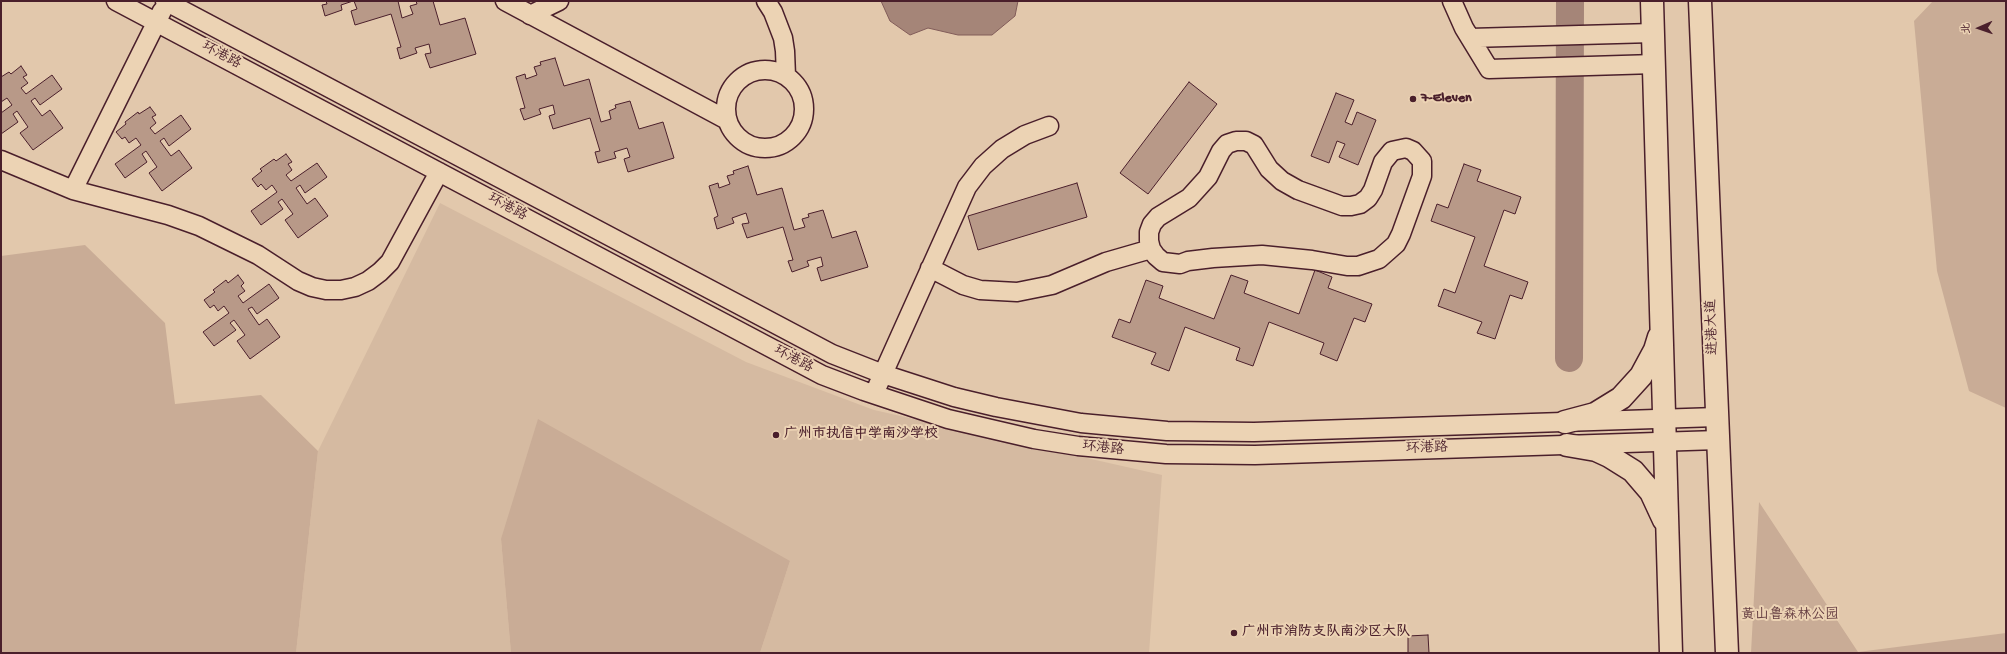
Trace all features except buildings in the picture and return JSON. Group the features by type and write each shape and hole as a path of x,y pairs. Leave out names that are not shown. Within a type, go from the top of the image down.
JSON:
{"highway":[{"path":"1652,1 1671,653"},
{"name":"进港大道","path":"1700,1 1727,653"},
{"path":"1555,422 1580,419 1608,406 1632,387 1641,376 1655,350 1660,330 1662,308"},
{"path":"1567,445 1596,450 1633,471 1643,481 1658,504 1663,517 1668,544"}],"street":[{"name":"环港路","path":"116,1 822,375 873,395 948,419 991,430 1042,440 1122,451 1211,455 1718,440"},
{"path":"505,1 728,120"},
{"path":"530,14 559,1"},
{"path":"766,1 773,12 783,38 786,76"},
{"path":"1452,1 1470,38 1489,69 1655,64"},
{"name":"环港路","path":"166,2 832,354 883,374 954,397 1039,416 1088,424 1168,431 1254,432 1717,417"},
{"path":"73,190 157,23 166,2"},
{"path":"1470,38 1653,33"},
{"path":"758,70 777,72 786,76 798,89 804,107 800,126 788,140 771,147 753,146 737,136 728,120 726,110 728,97 735,84 741,78 758,70"},
{"path":"873,395 967,187 983,166 1002,149 1025,135 1050,126"},
{"path":"1236,141 1246,141 1254,145 1269,169 1282,181 1298,190 1342,206 1360,204 1368,198 1373,190 1384,162 1392,151 1399,148 1413,151 1422,161 1422,176 1401,234 1388,252 1369,263 1347,266 1312,260 1262,255 1212,258 1171,264 1163,262 1151,249 1149,232 1152,224 1158,217 1189,198 1208,177 1221,151 1228,144 1236,141"},
{"path":"1,160 73,190 168,215 199,226 258,255 298,281 312,287 326,290 341,290 355,287 368,281 390,262 439,172"},
{"path":"930,268 952,280 980,290 1017,292 1052,285 1106,262 1151,249"},
{"path":"1545,446 1554,441 1556,431 1554,427 1555,422"}],"shaded area":[{"path":"881,1 1018,1 1015,16 992,35 958,35 928,28 910,35 890,21"},
{"name":"广州市执信中学南沙学校","path":"440,203 746,362 874,410 1162,475 1149,653 760,653 790,561 501,539 511,653 296,653 318,451"}],"green space":[{"path":"1933,1 2006,1 2006,408 1969,391 1937,271 1914,21"},
{"path":"85,245 165,323 175,404 261,395 318,451 296,653 1,653 1,256"},
{"path":"538,419 790,561 760,653 511,653 501,539"},
{"name":"黄山鲁森林公园","path":"1759,502 1858,652 2006,633 2006,653 1751,653"}],"waterway":[{"path":"1569,358 1570,1"}],"place":[{"name":"7-Eleven","path":"1413,99"},
{"name":"广州市执信中学南沙学校","path":"776,435"},
{"name":"广州市消防支队南沙区大队","path":"1234,633"}]}
